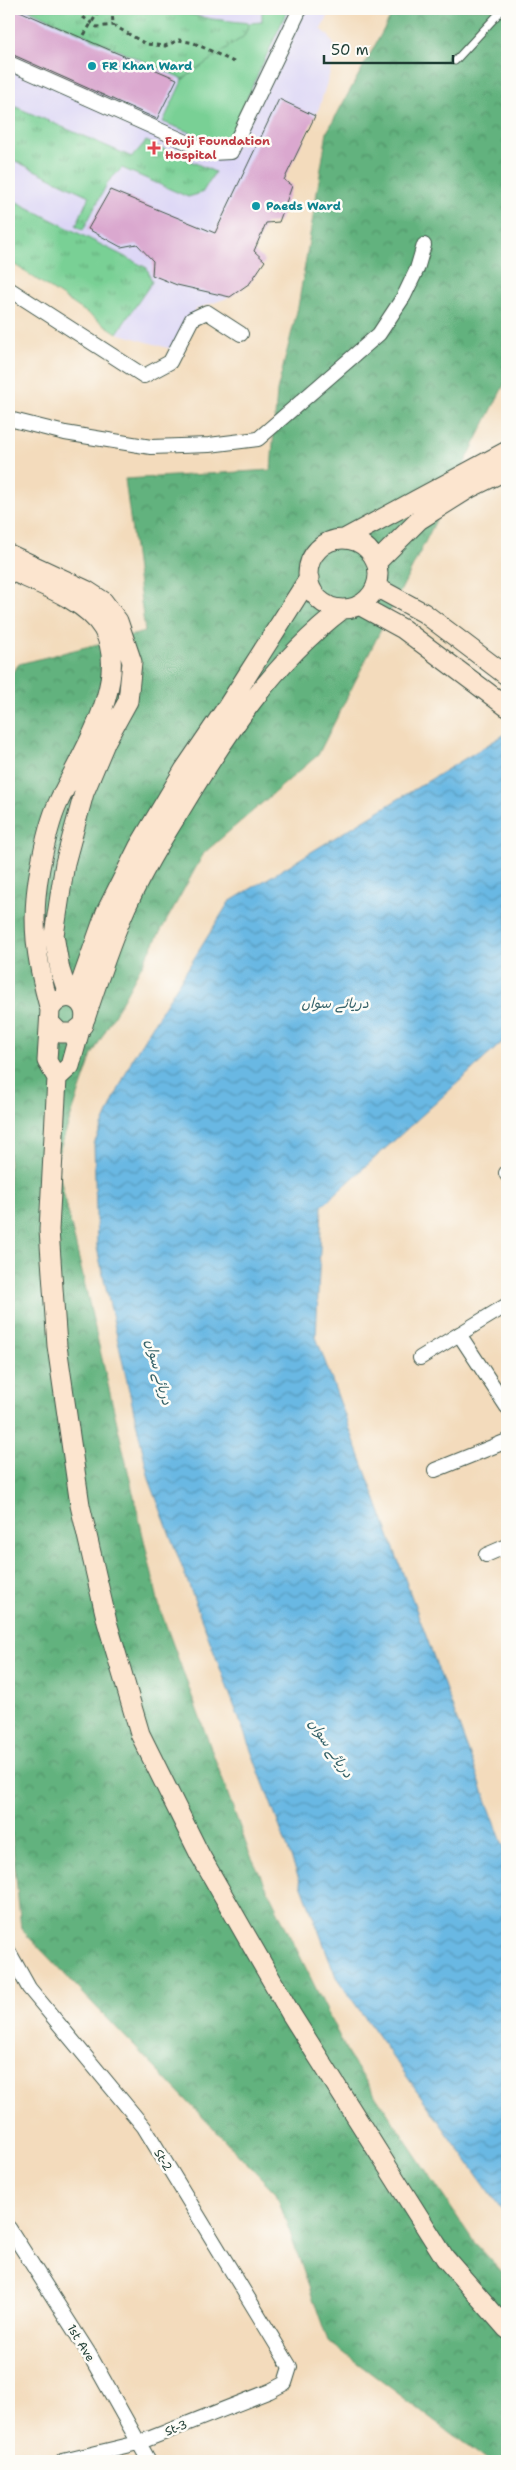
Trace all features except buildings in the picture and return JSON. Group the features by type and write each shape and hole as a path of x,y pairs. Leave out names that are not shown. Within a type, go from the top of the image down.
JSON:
{"main road":[{"path":"507,451 344,540 328,543 315,554 309,569 310,586 320,600 327,605 351,607 403,629 507,707"},
{"path":"376,563 419,520 470,488 507,470"},
{"path":"9,570 87,609 104,630 110,653 110,677 99,718 57,805 40,867 33,926 39,971 50,1017 54,1029 66,1034 82,1024 118,927 136,885 218,747 276,670 298,646 351,607 366,601 376,587 378,570 367,549 360,544 344,540"},
{"path":"9,554 86,590 103,601 118,621 132,662 128,701 106,741 84,793 65,863 54,935 60,970 72,998 85,1011 70,1066 58,1078"},
{"path":"72,998 106,912 135,852 184,770 238,691 309,578"},
{"path":"376,587 424,613 507,676"},
{"path":"72,998 60,998 54,1003 50,1017 47,1061 58,1078 48,1230 57,1346 80,1505 107,1622 140,1734 200,1855 291,2014 445,2258 507,2329"}],"street":[{"path":"9,63 212,153 231,152 300,9"},
{"path":"9,419 65,433 151,447 209,445 258,439 380,334 404,296 417,269 424,245"},
{"path":"9,289 144,376 170,362 192,319 207,312 241,334"},
{"path":"420,1358 507,1304"},
{"path":"459,1334 507,1407"},
{"path":"435,1470 507,1442"},
{"path":"486,1555 507,1546"},
{"name":"St-2","path":"9,1952 29,1988 144,2127 290,2367 286,2383"},
{"name":"1st Ave","path":"9,2228 88,2352 149,2461"},
{"name":"St-3","path":"63,2461 138,2443 286,2383"}],"lane":[{"path":"455,61 503,9"}],"path":[{"path":"81,9 82,17 97,27 113,25 146,44 164,46 179,40 194,43 234,62"},
{"path":"84,35 100,9"},
{"path":"112,9 113,25"}],"shaded area":[{"name":"Fauji Foundation Hospital","path":"9,9 332,9 321,29 328,35 337,50 319,108 284,180 292,186 279,222 266,223 254,251 265,261 250,283 230,297 196,309 171,349 117,333 9,261"}],"green space":[{"path":"27,9 164,9 212,19 249,23 244,36 183,79"},
{"path":"262,9 288,9 225,146 163,122 183,79 244,36 249,23 262,22"},
{"path":"395,9 507,9 507,379 318,755 204,853 92,1055 56,1160 160,1609 249,1852 349,2056 474,2242 507,2277 507,2461 488,2461 328,2341 276,2193 21,1929 9,1805 9,677 19,664 145,632 125,479 271,470 277,391 298,307 327,132"},
{"path":"9,104 132,157 146,141 215,172 202,193 188,197 122,168 108,182 83,230 76,226 89,196 9,158"},
{"path":"9,198 147,268 152,282 117,333 9,261"}],"water":[{"name":"دریائے سواں","path":"507,733 507,1038 322,1206 316,1337 507,1856 507,2217 336,1977 149,1479 97,1248 94,1144 133,1057 229,902"}],"place":[{"name":"FR Khan Ward","path":"92,66"},
{"name":"Fauji Foundation Hospital","path":"154,148"},
{"name":"Paeds Ward","path":"256,206"}]}
